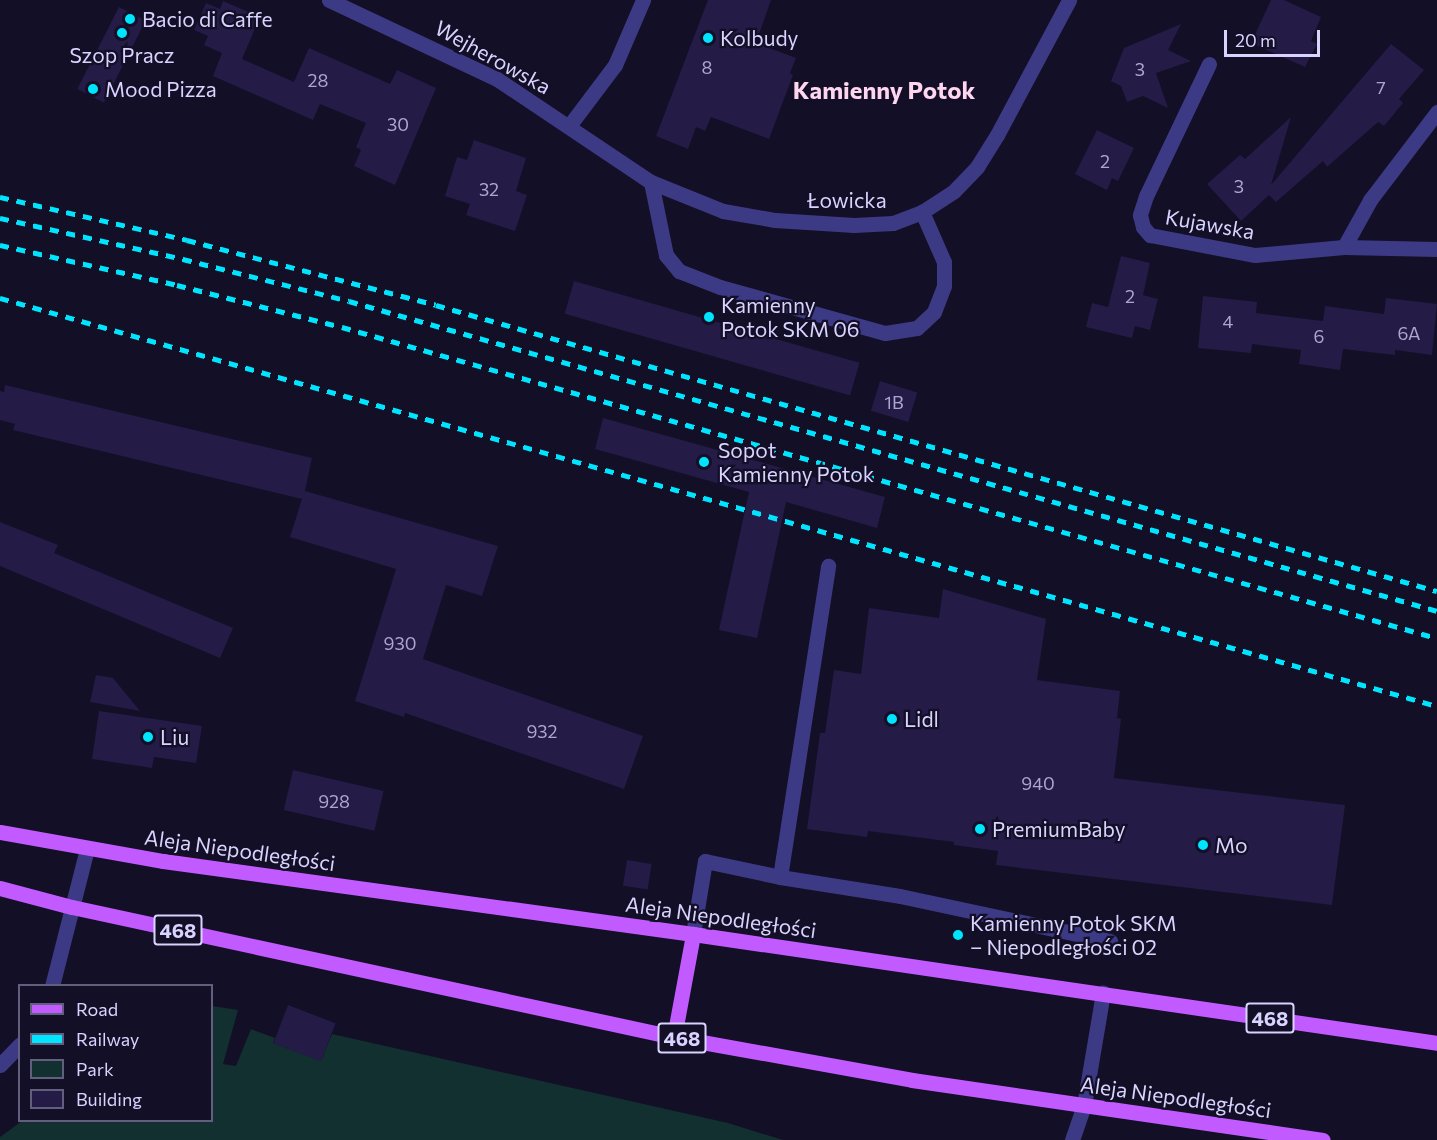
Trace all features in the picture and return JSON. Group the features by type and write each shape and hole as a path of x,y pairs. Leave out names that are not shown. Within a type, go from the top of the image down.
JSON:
{"main road":[{"name":"Aleja Niepodległości","path":"0,832 87,849 259,875 693,934 1437,1043"},
{"name":"Aleja Niepodległości","path":"0,888 72,907 674,1037 856,1071 1323,1140"},
{"path":"674,1037 693,934"}],"street":[{"name":"Wejherowska","path":"329,0 497,79 569,126"},
{"path":"569,126 615,65 643,0"},
{"name":"Łowicka","path":"569,126 651,183 723,211 775,220 854,225 893,223 922,212 954,191 977,167 1069,0"},
{"name":"Kujawska","path":"1209,64 1146,196 1140,215 1143,227 1150,235 1255,255 1344,247 1437,249"},
{"path":"1344,247 1370,200 1437,112"},
{"path":"651,183 666,255 680,271 720,287 885,333 917,328 934,312 944,286 944,262 922,212"},
{"path":"780,877 828,566"},
{"path":"53,984 87,849"},
{"path":"693,934 705,861 780,877 900,896 1110,941"},
{"path":"1072,1140 1084,1105 1103,993"},
{"path":"0,1065 18,1046"}],"green space":[{"path":"213,1006 238,1010 223,1064 236,1066 251,1029 275,1038 273,1043 321,1061 332,1034 728,1123 783,1140 0,1140 0,1137 21,1122 213,1122"}],"building":[{"path":"708,0 771,0 756,43 796,58 790,73 793,75 769,139 711,117 705,131 696,127 688,149 656,136"},
{"path":"1271,0 1284,0 1321,17 1311,41 1317,44 1305,67 1251,43"},
{"path":"223,1 260,17 242,59 294,82 309,48 390,84 397,70 436,88 395,185 354,166 361,150 356,147 366,123 320,104 313,120 213,76 222,53 204,45 208,36 194,30 206,3 220,9"},
{"path":"119,7 146,21 104,103 77,89"},
{"path":"1181,24 1168,50 1191,61 1156,73 1168,108 1143,96 1127,102 1121,86 1111,81 1124,48"},
{"path":"1391,44 1424,70 1399,99 1403,103 1384,126 1378,122 1327,167 1323,161 1276,202 1269,195 1241,221 1207,184 1240,155 1245,159 1291,117 1271,185"},
{"path":"1097,130 1134,148 1118,181 1112,178 1107,190 1075,174"},
{"path":"474,140 526,158 516,191 527,195 515,231 466,215 470,204 445,196 457,157 467,160"},
{"path":"1121,256 1150,263 1143,295 1158,299 1150,330 1135,326 1132,338 1086,327 1092,303 1108,307"},
{"path":"574,281 859,363 850,396 565,314"},
{"path":"1203,296 1257,302 1256,313 1323,321 1325,306 1384,314 1386,298 1437,304 1432,355 1395,350 1395,355 1343,349 1340,370 1299,364 1301,350 1252,344 1251,353 1198,348"},
{"path":"880,381 917,392 908,422 871,411"},
{"path":"5,385 312,458 304,495 305,491 498,546 482,596 446,585 423,659 643,736 624,789 405,713 404,717 355,701 396,569 290,537 302,499 13,430 15,424 0,420 0,391 4,392"},
{"path":"603,418 885,497 877,528 786,502 757,638 719,630 749,492 595,449"},
{"path":"0,522 58,545 54,553 233,628 220,658 0,566"},
{"path":"943,589 1046,619 1037,680 1120,691 1117,718 1121,719 1114,778 1345,805 1332,905 996,865 998,851 954,845 954,842 868,831 867,837 807,829 820,733 825,733 834,670 861,674 869,608 939,618"},
{"path":"96,675 113,678 140,711 90,702"},
{"name":"Liu","path":"99,711 202,726 196,763 154,757 152,768 92,759"},
{"path":"293,770 384,791 374,831 284,810"},
{"path":"627,860 652,864 648,890 623,886"},
{"path":"288,1005 336,1023 321,1062 273,1043"}],"railway":[{"path":"0,197 187,240 436,305 1437,591"},
{"path":"0,218 183,259 349,301 1437,611"},
{"path":"0,245 177,285 342,327 1437,638"},
{"path":"0,298 1437,706"}],"place":[{"name":"Bacio di Caffe","path":"130,19"},
{"name":"Szop Pracz","path":"122,33"},
{"name":"Kolbudy","path":"708,38"},
{"name":"Mood Pizza","path":"93,89"},
{"name":"Kamienny Potok SKM 06","path":"709,317"},
{"name":"Sopot Kamienny Potok","path":"704,462"},
{"name":"Lidl","path":"892,719"},
{"name":"Liu","path":"148,737"},
{"name":"PremiumBaby","path":"980,829"},
{"name":"Mo","path":"1203,845"},
{"name":"Kamienny Potok SKM – Niepodległości 02","path":"958,935"}],"district":[{"name":"Kamienny Potok","path":"884,90"}]}
